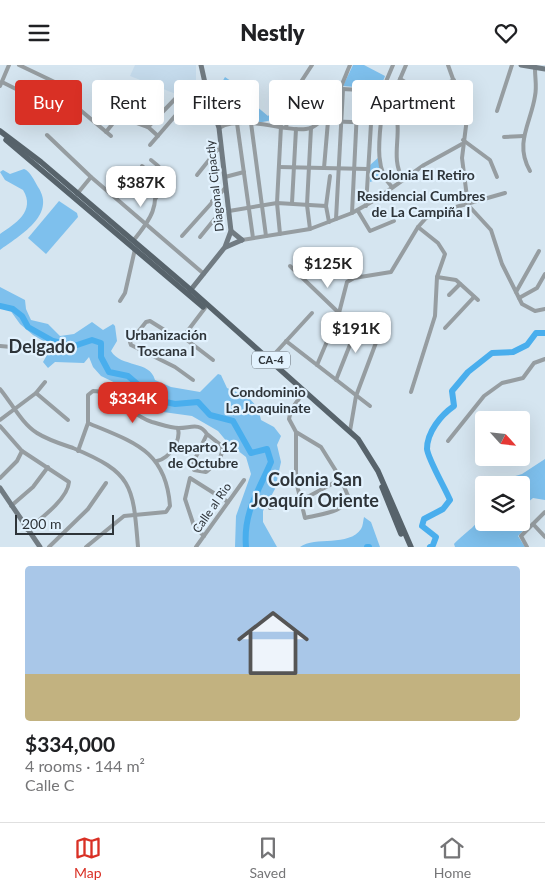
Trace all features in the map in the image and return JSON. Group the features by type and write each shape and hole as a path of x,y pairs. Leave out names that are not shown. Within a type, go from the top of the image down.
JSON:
{"main road":[{"name":"CA-4","path":"0,131 350,431 370,455 411,547"},
{"name":"CA-4","path":"0,136 76,195"},
{"name":"CA-4","path":"131,243 135,249 189,292 205,308 269,361 364,451 407,547"}],"street":[{"path":"9,65 1,84 15,90"},
{"path":"19,65 50,80"},
{"name":"Diagonal Cipactly","path":"201,65 204,80"},
{"path":"280,234 276,203 284,126 295,91 312,65"},
{"path":"342,86 350,65"},
{"path":"387,80 393,65"},
{"path":"400,79 406,65"},
{"path":"448,65 454,80"},
{"path":"497,111 512,65"},
{"path":"521,65 535,69 545,69"},
{"path":"530,171 525,158 524,136 535,96 535,69"},
{"path":"148,127 174,99"},
{"path":"82,112 111,136"},
{"path":"150,145 174,117"},
{"path":"259,124 296,129 311,128 316,125"},
{"path":"106,132 112,125"},
{"path":"142,125 148,127 158,136"},
{"name":"Diagonal Cipactly","path":"189,292 226,247 231,231 218,125"},
{"path":"219,128 224,125"},
{"path":"238,125 253,239"},
{"path":"251,125 266,236"},
{"path":"324,168 328,125"},
{"path":"336,219 341,125"},
{"path":"352,213 357,125"},
{"path":"366,206 371,125"},
{"path":"381,125 380,161 387,182 392,187"},
{"path":"398,125 395,157 398,172 402,179"},
{"path":"466,125 463,142 464,183 468,205 491,230 502,264 523,305 536,311 545,309"},
{"path":"310,229 307,205 311,128"},
{"path":"292,203 296,129"},
{"path":"47,135 91,177 204,274"},
{"path":"504,137 524,136"},
{"path":"463,142 490,160 497,177"},
{"path":"226,247 242,240 310,229 358,211 402,179 463,142"},
{"path":"196,175 217,149 222,149"},
{"path":"151,160 163,169 165,176 164,188 156,198"},
{"path":"131,243 154,213 156,198 154,177 142,166"},
{"path":"279,167 368,169"},
{"path":"225,177 244,173"},
{"path":"329,222 326,206 330,176"},
{"path":"76,195 91,177"},
{"path":"182,236 226,187"},
{"path":"317,365 339,313 347,283 354,278 391,272 418,227 424,220 435,213 505,193"},
{"path":"200,237 222,210 212,201"},
{"path":"229,211 276,203 326,206"},
{"path":"358,211 370,231 394,221"},
{"path":"411,392 435,316 437,277 445,252 438,243 418,227"},
{"path":"231,231 242,240"},
{"path":"120,301 125,293 135,249"},
{"path":"516,293 539,251"},
{"path":"290,266 339,313 380,330"},
{"path":"519,298 537,288 545,274"},
{"path":"437,277 456,280 476,298 445,329"},
{"path":"448,295 460,284"},
{"path":"183,337 205,308"},
{"path":"269,361 312,313"},
{"path":"350,431 356,396 386,316"},
{"path":"193,379 130,343 146,322 150,321 174,336 183,337 213,360"},
{"path":"336,379 359,322"},
{"path":"286,341 370,406"},
{"path":"0,346 12,347"},
{"path":"448,441 484,396 502,383 523,378 534,363 545,359"},
{"path":"0,420 36,393 45,382"},
{"path":"0,389 35,432 106,463 122,476 132,491 136,514 138,547"},
{"path":"78,451 88,423 88,395 96,391 107,395 143,419 178,428 199,426 222,446 223,452 220,458 206,472 200,473 194,470 192,465 207,434"},
{"path":"36,393 68,420"},
{"path":"296,432 296,481 305,518 339,509 346,504 348,496 341,479 321,447 296,432 290,423 289,415 303,393"},
{"path":"86,547 120,518 136,514 166,512 170,509 168,483 157,461 133,443 88,423"},
{"path":"0,426 22,451 69,482 68,488 55,506 27,530"},
{"path":"157,461 167,457 173,448 179,435 178,428"},
{"path":"0,477 18,461 22,451"},
{"path":"11,506 33,487 48,467"},
{"path":"204,536 194,526 185,499 190,478 228,501"},
{"path":"270,508 300,501 341,479"},
{"name":"Calle al Rio","path":"196,547 244,480"},
{"path":"49,547 88,509 106,483"},
{"path":"0,488 40,547"},
{"path":"528,547 521,535 545,512"},
{"path":"532,524 545,537"}],"shaded area":[{"path":"135,65 196,65 196,80 174,80 174,93 164,89 164,80 140,80 130,76"},
{"path":"353,65 364,65 385,76 383,80 352,80 352,87 343,86"},
{"path":"259,108 269,115 269,121 259,123"},
{"path":"379,157 385,177 370,182 370,165"},
{"path":"24,169 30,174 43,197 43,207 33,224 0,250 0,234 22,216 27,204 23,190 5,180 0,172 3,170 10,174"},
{"path":"59,201 77,213 78,217 46,254 28,238"},
{"path":"0,287 25,300 26,309 31,320 48,324 60,336 74,334 92,322 103,330 113,324 117,341 111,351 121,360 147,369 155,380 171,387 200,392 218,374 221,375 227,388 248,397 258,408 261,420 274,427 281,436 277,445 281,462 275,489 263,511 263,522 277,547 235,547 236,516 251,474 246,457 228,443 218,431 192,416 156,411 128,389 101,376 93,367 89,357 84,363 55,362 48,368 43,362 52,346 33,335 20,324 10,310 0,308"},
{"path":"545,459 545,500 533,498 530,500 530,476 516,476 522,474"},
{"path":"364,517 371,522 380,547 300,547 314,542 349,538 361,529"},
{"path":"475,525 475,531 523,531 518,536 525,547 455,547 454,544"}],"waterway":[{"path":"0,306 13,309 22,316 28,327 53,341 74,346 92,340 101,343 101,357 109,372 128,376 156,400 175,404 198,402 210,415 233,421 251,453 267,449 271,462 249,513 246,547"},
{"path":"430,547 433,545 436,537 422,526 424,519 443,509 450,500 427,449 432,430 444,414 454,406 452,391 468,372 492,353 513,352 527,345 536,333 545,333"}],"district":[{"name":"Colonia El Retiro","path":"423,175"},
{"name":"Residencial Cumbres de La Campiña I","path":"421,204"},
{"name":"Urbanización Toscana I","path":"166,343"},
{"name":"Delgado","path":"42,347"},
{"name":"Condominio La Joaquinate","path":"268,400"},
{"name":"Reparto 12 de Octubre","path":"203,456"},
{"name":"Colonia San Joaquín Oriente","path":"315,490"}]}
